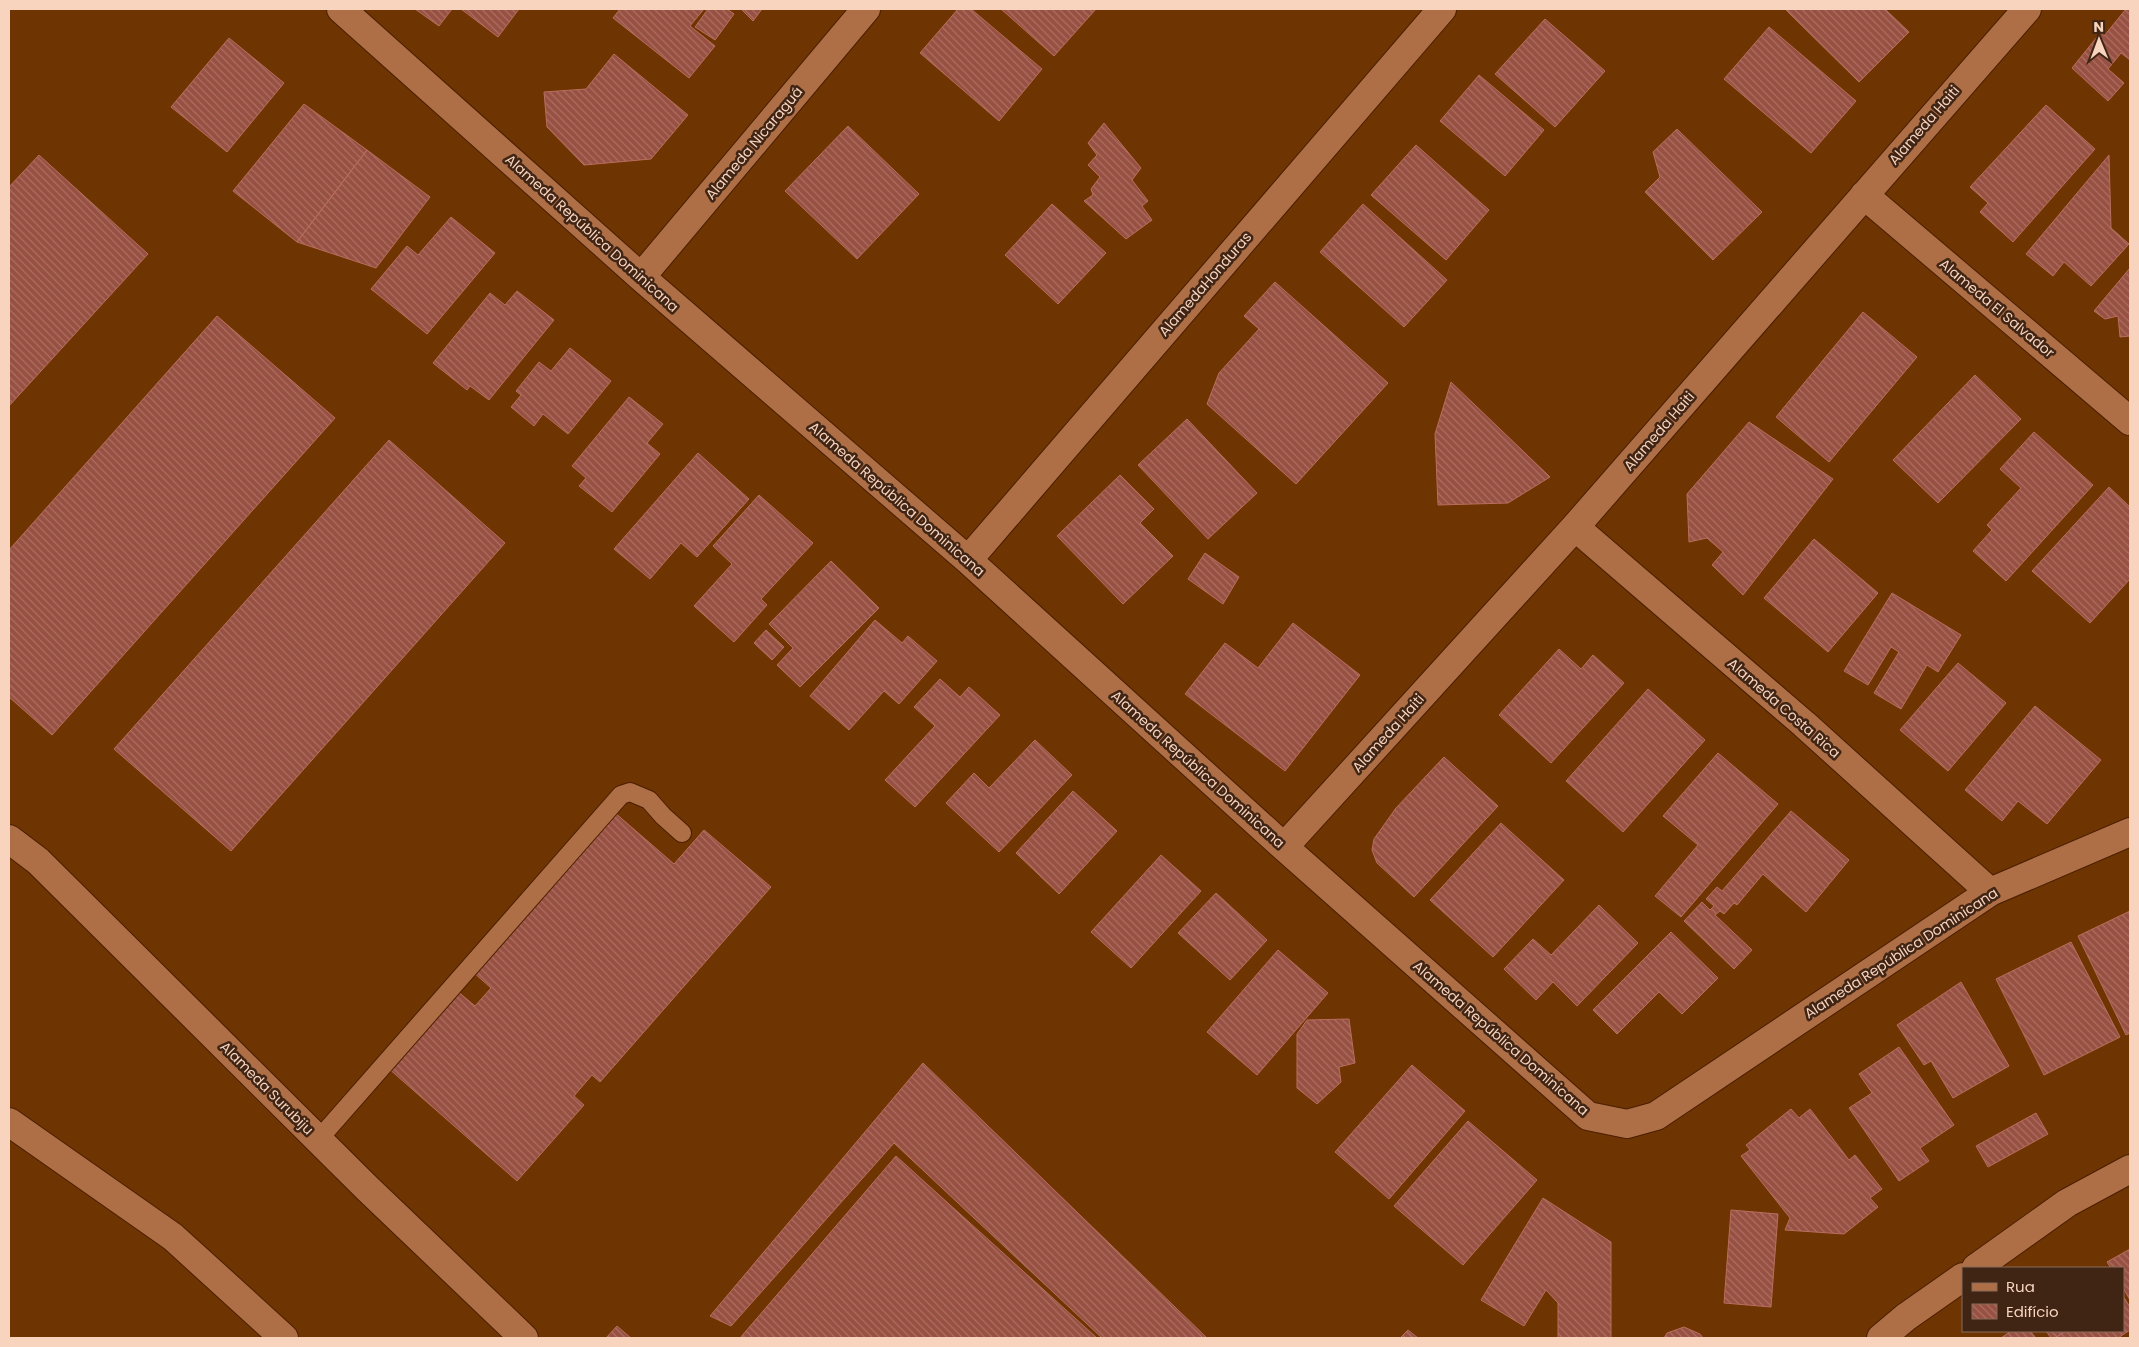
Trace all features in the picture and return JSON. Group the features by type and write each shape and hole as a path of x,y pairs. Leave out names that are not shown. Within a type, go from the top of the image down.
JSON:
{"street":[{"name":"Alameda República Dominicana","path":"341,9 641,277 968,560 1284,847 1588,1116 1627,1124 1656,1116 1990,892 2130,832"},
{"name":"Alameda Nicaraguá","path":"641,277 866,9"},
{"name":"AlamedaHonduras","path":"968,560 1442,9"},
{"name":"Alameda Haiti","path":"1284,847 1575,527 2027,9"},
{"name":"Alameda El Salvador","path":"1864,195 2130,421"},
{"name":"Alameda Costa Rica","path":"1575,527 1804,724 1990,892"},
{"name":"Alameda Surubiju","path":"9,839 38,861 318,1140 524,1338"},
{"path":"9,1122 173,1237 284,1338"},
{"path":"1977,1267 2067,1203 2130,1169"},
{"path":"1881,1338 1962,1278"}],"lane":[{"path":"318,1140 621,795 630,792 648,800 682,833"}],"building":[{"path":"415,9 452,9 439,26"},
{"path":"461,9 519,9 498,37"},
{"path":"620,9 704,9 690,26 715,46 689,78 613,18"},
{"path":"708,9 727,9 734,14 715,40 695,27"},
{"path":"741,9 762,9 753,21"},
{"path":"958,9 971,9 1042,69 999,121 920,53"},
{"path":"1001,9 1096,9 1054,56"},
{"path":"1785,9 1885,9 1909,32 1859,82"},
{"path":"2126,9 2130,9 2130,60 2121,53 2108,69 2124,83 2108,101 2072,68 2101,32 2104,36"},
{"path":"1545,19 1605,71 1555,127 1495,74"},
{"path":"1769,27 1856,101 1811,153 1724,79"},
{"path":"229,38 284,83 227,152 171,107"},
{"path":"614,54 688,115 651,159 584,165 547,127 544,92 586,89"},
{"path":"1479,75 1544,130 1505,176 1440,121"},
{"path":"304,104 367,150 297,242 233,191"},
{"path":"2046,105 2095,149 2013,242 1980,212 1988,203 1970,187"},
{"path":"1104,123 1141,168 1132,180 1148,201 1142,206 1152,220 1126,239 1084,201 1093,195 1091,189 1100,177 1088,165 1097,155 1088,143"},
{"path":"848,126 919,194 857,259 785,191"},
{"path":"1677,129 1762,212 1713,260 1645,192 1660,177 1653,152"},
{"path":"1416,145 1489,210 1446,260 1371,195"},
{"path":"367,150 430,197 376,268 297,242"},
{"path":"39,155 148,254 9,406 9,187"},
{"path":"2109,155 2111,228 2129,244 2091,286 2064,262 2053,276 2026,254"},
{"path":"1052,204 1106,253 1058,304 1005,255"},
{"path":"1363,204 1447,280 1404,327 1320,252"},
{"path":"451,217 495,253 427,334 371,289 407,246 418,255"},
{"path":"2130,268 2130,336 2120,337 2118,316 2105,319 2094,311"},
{"path":"1275,282 1388,383 1296,484 1207,404 1219,373 1259,329 1244,316"},
{"path":"517,291 554,320 489,400 470,386 467,390 433,363 490,293 505,305"},
{"path":"1863,312 1917,357 1829,462 1776,417"},
{"path":"217,316 335,418 52,735 9,697 9,550"},
{"path":"570,348 611,381 568,434 543,414 534,426 511,407 521,395 516,391 539,362 551,371"},
{"path":"1975,375 2021,419 1938,503 1893,460"},
{"path":"1451,382 1550,477 1508,503 1438,505 1435,434"},
{"path":"629,397 663,424 647,443 660,454 612,512 579,486 586,478 572,466"},
{"path":"1187,419 1257,493 1208,539 1138,465"},
{"path":"1749,422 1833,479 1743,595 1712,565 1723,552 1707,538 1689,542 1687,494"},
{"path":"2034,432 2093,485 2006,581 1973,551 1992,530 1987,525 2021,488 2000,469"},
{"path":"389,440 505,543 231,851 114,749"},
{"path":"698,453 749,499 697,557 681,543 650,579 614,549"},
{"path":"1120,475 1154,509 1140,523 1173,556 1123,604 1057,536"},
{"path":"2109,487 2130,507 2130,579 2090,623 2032,571"},
{"path":"759,495 813,543 761,599 767,605 734,642 694,606 732,564 713,546"},
{"path":"1814,539 1878,593 1828,652 1764,598"},
{"path":"1205,553 1239,577 1223,604 1188,579"},
{"path":"831,561 879,608 800,687 777,665 793,648 769,624"},
{"path":"1892,593 1961,635 1938,672 1927,665 1901,709 1874,693 1899,652 1891,647 1868,685 1844,671"},
{"path":"875,620 902,643 908,636 937,661 899,704 884,691 849,730 810,696"},
{"path":"1293,623 1360,675 1285,771 1185,694 1225,643 1258,668"},
{"path":"766,630 784,647 772,660 754,643"},
{"path":"1559,649 1581,669 1593,655 1624,683 1551,763 1499,715"},
{"path":"1958,663 2006,703 1948,771 1900,730"},
{"path":"940,679 960,697 969,687 1000,715 915,807 885,780 935,726 914,707"},
{"path":"1648,689 1705,740 1623,832 1566,781"},
{"path":"2035,706 2101,760 2047,824 2018,801 2002,821 1965,790"},
{"path":"1035,740 1072,775 999,852 946,803 974,773 989,788"},
{"path":"1718,753 1778,804 1681,917 1655,896 1698,845 1663,816"},
{"path":"1444,757 1498,806 1414,897 1377,863 1372,850 1374,839 1396,808"},
{"path":"1073,791 1117,831 1059,894 1016,853"},
{"path":"1791,811 1849,860 1806,912 1763,874 1737,905 1734,903 1724,914 1720,911 1715,915 1752,950 1734,969 1684,921 1702,902 1710,910 1714,906 1706,899 1717,887 1722,891"},
{"path":"614,812 674,864 704,830 771,887 600,1082 592,1075 574,1096 584,1105 517,1181 388,1068 456,990 475,1006 491,988 473,972"},
{"path":"1501,823 1564,880 1493,957 1430,900"},
{"path":"1161,855 1201,891 1131,968 1091,932"},
{"path":"1216,893 1267,940 1230,980 1178,933"},
{"path":"1599,905 1638,943 1577,1006 1553,982 1536,1000 1504,969 1533,939 1551,955"},
{"path":"2130,911 2130,1033 2126,1035 2078,936"},
{"path":"1671,932 1718,978 1682,1014 1659,992 1617,1034 1593,1010"},
{"path":"2071,942 2120,1037 2044,1075 1996,979"},
{"path":"1278,950 1328,993 1257,1075 1207,1032"},
{"path":"1961,982 2009,1066 1953,1098 1931,1061 1924,1065 1897,1025"},
{"path":"1349,1019 1355,1063 1339,1067 1341,1082 1317,1104 1297,1088 1297,1034 1307,1020"},
{"path":"1899,1047 1954,1125 1920,1148 1929,1161 1899,1181 1849,1108 1872,1093 1859,1074"},
{"path":"923,1063 1207,1338 1102,1338 894,1143 731,1326 710,1316"},
{"path":"1412,1065 1465,1111 1389,1199 1335,1152"},
{"path":"1791,1109 1799,1118 1810,1109 1849,1160 1855,1155 1882,1189 1870,1198 1878,1207 1844,1234 1785,1230 1790,1218 1741,1156 1750,1150 1746,1145"},
{"path":"2036,1113 2048,1134 1988,1167 1976,1146"},
{"path":"1468,1121 1537,1180 1463,1265 1394,1206"},
{"path":"896,1156 1097,1338 740,1338"},
{"path":"1543,1198 1611,1242 1611,1338 1558,1338 1558,1303 1546,1290 1524,1326 1481,1300"},
{"path":"1731,1210 1778,1214 1771,1307 1724,1303"},
{"path":"2130,1249 2130,1300 2124,1290 2124,1267 2110,1267 2107,1262"},
{"path":"2124,1298 2130,1307 2130,1330 2118,1338 2055,1338 2064,1332 2124,1332"},
{"path":"617,1326 631,1338 606,1338"},
{"path":"1684,1327 1700,1334 1703,1338 1664,1338 1667,1333"},
{"path":"1408,1330 1418,1338 1400,1338"},
{"path":"2010,1332 2031,1332 2036,1338 2001,1338"},
{"path":"2047,1332 2064,1332 2055,1338 2051,1338"}]}
